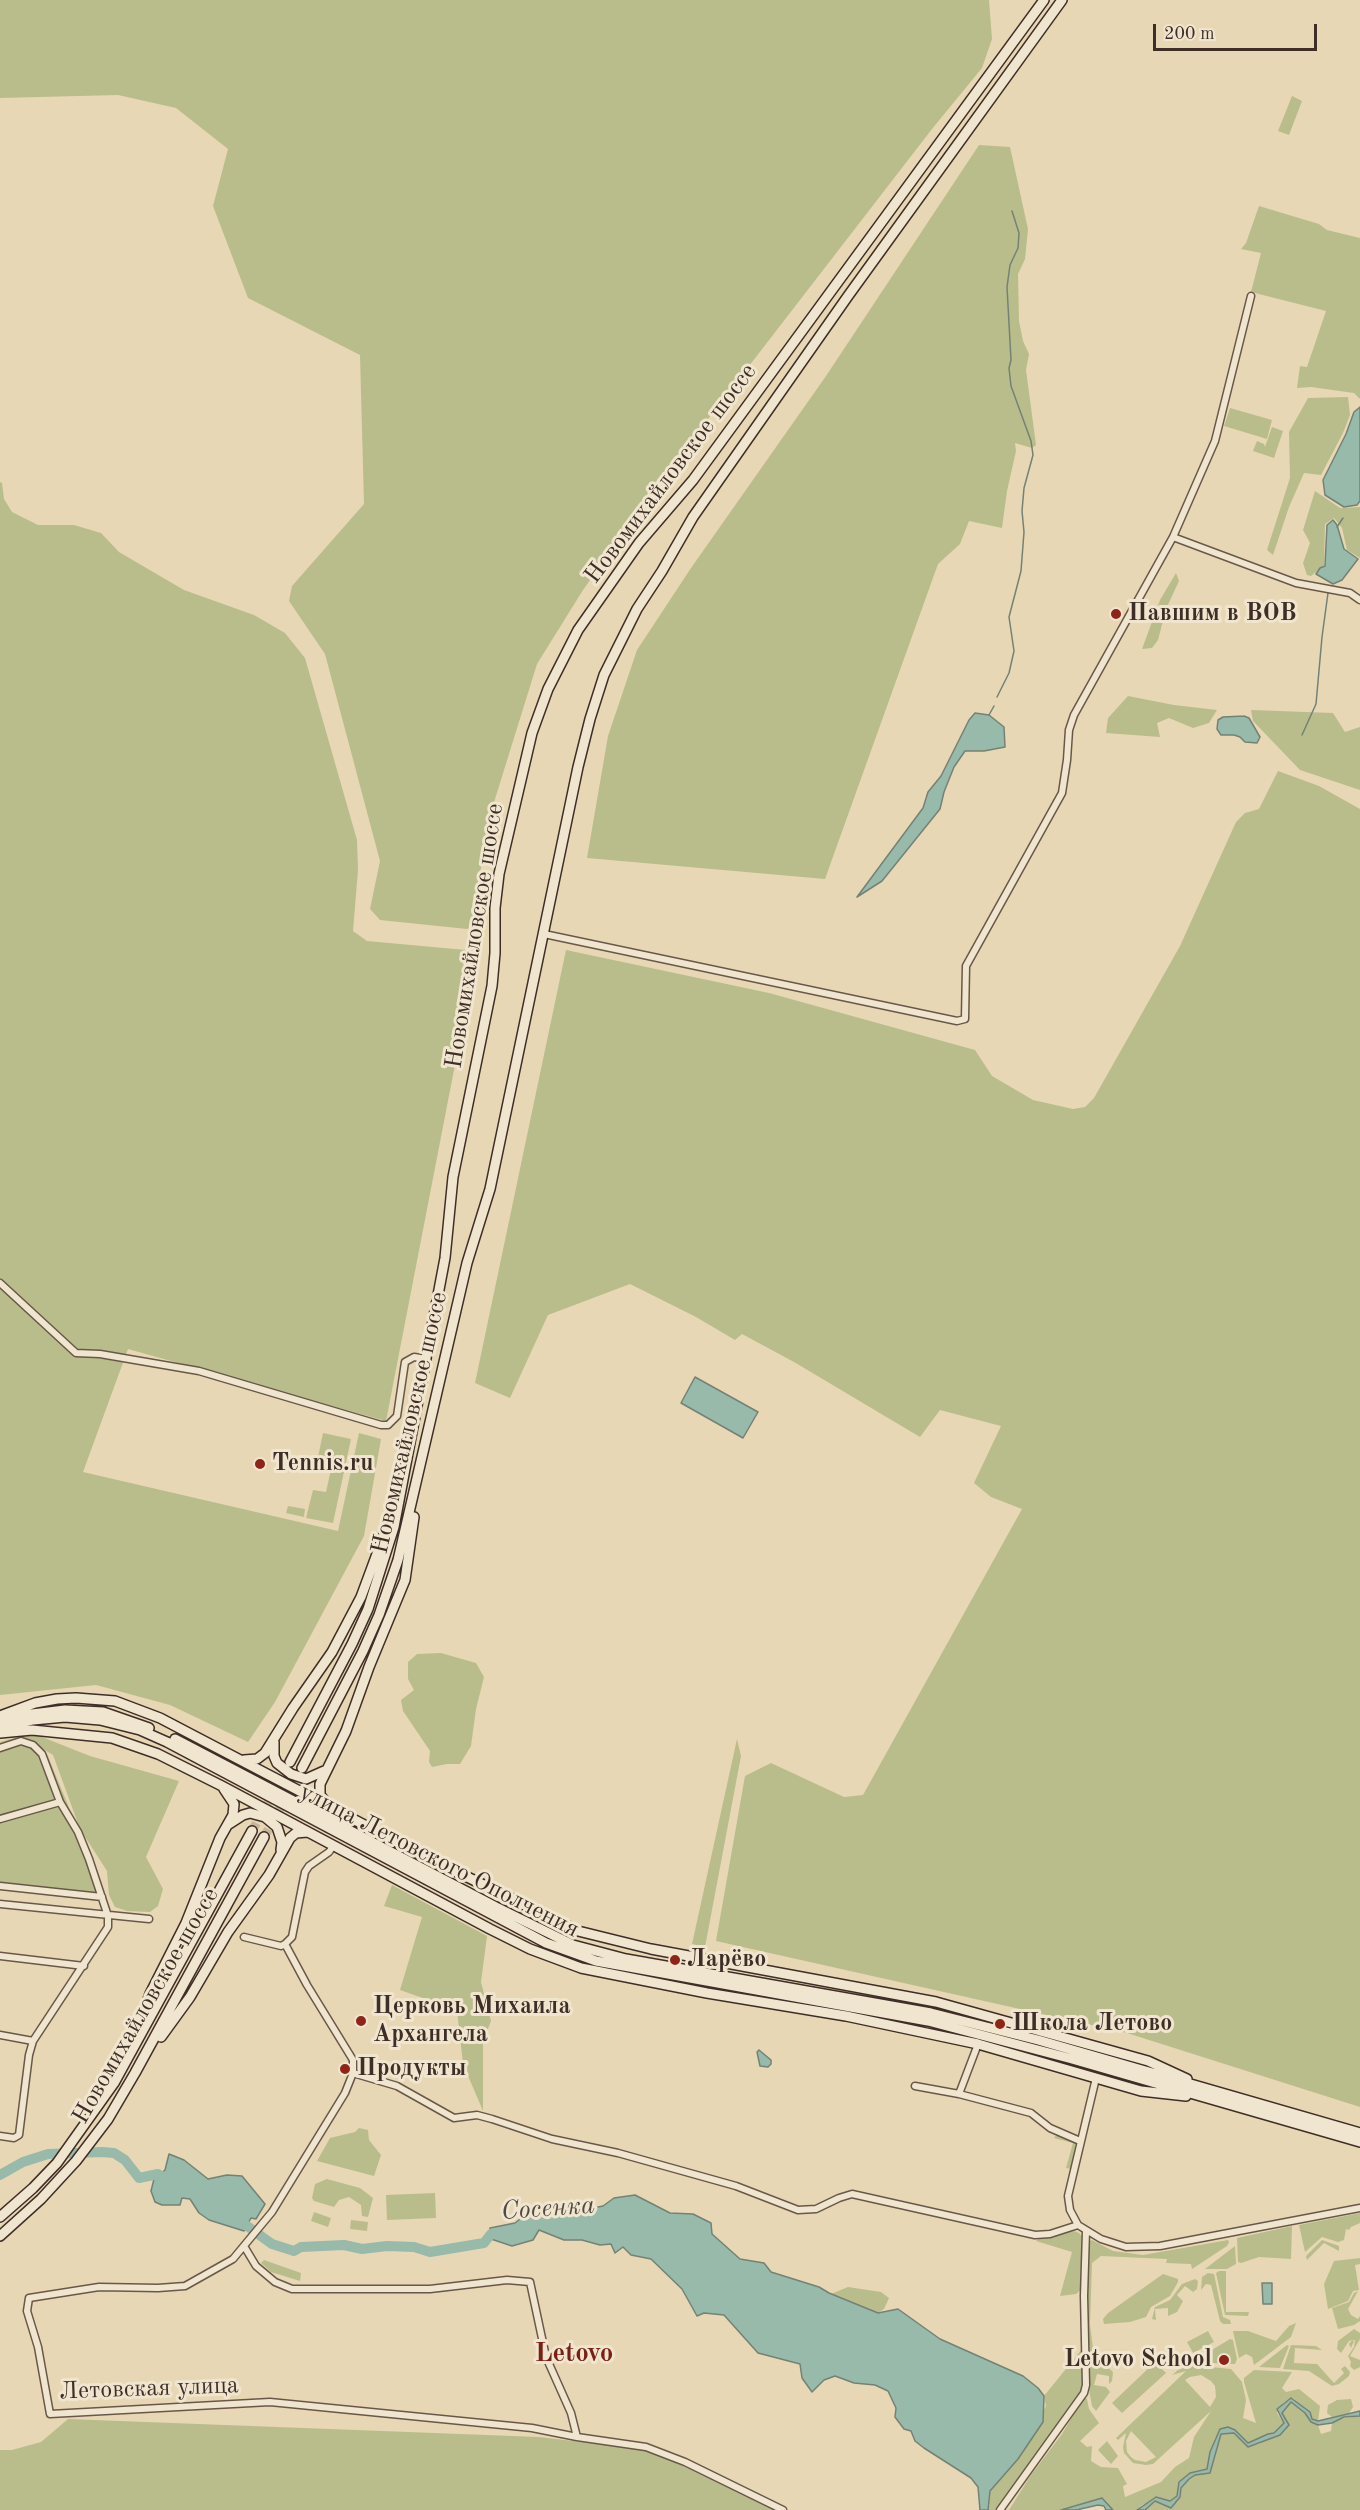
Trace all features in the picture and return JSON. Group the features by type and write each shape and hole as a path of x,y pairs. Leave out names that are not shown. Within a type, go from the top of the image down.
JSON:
{"main road":[{"name":"Новомихайловское шоссе","path":"290,1762 347,1654 368,1609 387,1557 445,1258 453,1177 492,986 495,908 499,874 532,733 548,689 578,630 639,543 693,480 1044,0"},
{"name":"Новомихайловское шоссе","path":"303,1768 363,1652 398,1560 470,1253 490,1189 590,719 604,675 637,609 693,517 848,296 1062,0"},
{"path":"238,1758 251,1760 261,1757 332,1652 361,1598 403,1483"},
{"path":"328,1804 320,1795 319,1789 326,1769 346,1731 369,1667 405,1580 416,1488"},
{"path":"0,1716 35,1703 57,1700 115,1701 160,1718 396,1841 578,1931 651,1949 936,2002 1148,2061 1205,2088"},
{"path":"112,1738 102,1729 101,1716 107,1705 115,1701"},
{"name":"улица Летовского Ополчения","path":"0,1721 65,1710 127,1719 171,1737 399,1861 552,1935 600,1953 931,2013 1038,2040 1216,2100 1360,2142"},
{"name":"улица Летовского Ополчения","path":"0,1728 33,1720 101,1716"},
{"path":"0,1733 32,1730 112,1738 158,1754 490,1929 555,1959 607,1975 846,2016 978,2044 1141,2091 1216,2100"},
{"path":"275,1736 273,1747 277,1763 291,1774 306,1779 326,1769"},
{"path":"121,2071 150,1994 186,1923 212,1856 233,1815 234,1804 220,1785"},
{"path":"227,1826 250,1813 265,1817 271,1821 280,1835 281,1852"},
{"name":"Новомихайловское шоссе","path":"0,2217 57,2163 121,2071 252,1831"},
{"path":"135,2073 190,1997 228,1932 269,1875 292,1836 301,1832 309,1832"},
{"name":"Новомихайловское шоссе","path":"0,2236 41,2199 90,2145 135,2073 264,1837"},
{"path":"380,1870 390,1869 399,1861 401,1851 396,1841"},
{"name":"улица Летовского Ополчения","path":"399,1861 440,1886 546,1943 596,1961 928,2021 1151,2078 1205,2088 1360,2133"},
{"path":"440,1886 490,1929"},
{"path":"1141,2091 1151,2078 1148,2061"}],"street":[{"path":"544,934 957,1021 966,1019 966,966 1062,793 1069,730 1074,715 1173,537 1215,441 1251,296"},
{"path":"1173,537 1296,583 1350,593 1360,600"},
{"path":"0,1283 76,1353 100,1354 199,1371 381,1425 388,1425 397,1416 405,1362 414,1357 427,1359"},
{"path":"0,1748 21,1742 33,1744 42,1754 60,1802 78,1832 108,1916 108,1927 33,2041 29,2055 19,2135 14,2138 0,2136"},
{"path":"0,1819 60,1802"},
{"path":"244,1937 281,1946 292,1937 305,1872 334,1845"},
{"path":"0,1886 102,1897"},
{"path":"0,1904 149,1919"},
{"path":"285,1944 353,2060 353,2073 397,2086 454,2118 477,2115 492,2119 552,2139 618,2153 736,2186 798,2210 816,2209 852,2194 1035,2235 1050,2234 1078,2225"},
{"path":"0,1956 84,1966"},
{"path":"0,2035 33,2041"},
{"path":"959,2094 978,2044"},
{"name":"Летовская улица","path":"353,2073 345,2093 268,2218 233,2259 185,2286 99,2287 29,2298 27,2311 38,2347 50,2414 270,2402 532,2428 646,2447 703,2470 783,2510"},
{"path":"1096,2078 1068,2196 1070,2210 1078,2225 1086,2231 1113,2244 1143,2248 1360,2208"},
{"path":"915,2086 959,2094 1031,2113 1050,2128 1080,2141"},
{"path":"1000,2510 1084,2392 1086,2385 1084,2307 1086,2231"},
{"path":"244,2246 256,2266 275,2282 291,2289 430,2289 507,2280 530,2282 546,2357 571,2413 578,2437"}],"green space":[{"path":"0,0 989,0 992,39 982,68 932,129 661,480 583,590 537,664 495,799 485,839 473,925 467,929 380,920 370,909 380,861 325,654 289,601 292,586 364,504 360,355 248,298 213,206 228,149 176,108 118,95 0,98"},
{"path":"1292,96 1302,101 1289,135 1278,131"},
{"path":"979,145 1010,147 1028,229 1025,259 1018,274 1019,321 1023,341 1029,354 1026,370 1036,445 1032,448 1015,443 1016,451 1002,528 969,521 960,544 938,564 825,879 587,858 608,736 637,650 691,568 826,376"},
{"path":"1259,206 1319,224 1327,230 1360,238 1360,399 1354,393 1311,387 1297,388 1300,366 1307,367 1326,311 1251,292 1261,253 1241,249 1246,243"},
{"path":"1348,397 1350,415 1343,433 1321,475 1304,473 1289,507 1273,555 1267,550 1290,478 1289,432 1308,398"},
{"path":"1230,408 1272,420 1267,439 1224,426"},
{"path":"1272,427 1283,431 1274,458 1253,451 1257,441 1265,447"},
{"path":"0,482 4,499 12,512 38,525 74,525 101,533 119,552 184,590 254,615 285,633 305,658 357,840 358,870 353,931 367,941 477,951 386,1421 128,1349 83,1472 338,1531 359,1433 381,1439 364,1536 275,1702 248,1742 170,1705 96,1685 0,1695"},
{"path":"1315,491 1340,508 1360,507 1360,558 1347,550 1342,528 1334,518 1325,524 1324,565 1311,576 1307,575 1303,563 1310,543 1303,530"},
{"path":"1176,573 1179,581 1166,609 1158,640 1152,648 1142,649 1160,600"},
{"path":"1128,696 1217,710 1209,723 1193,728 1169,718 1157,723 1160,737 1106,733 1108,718"},
{"path":"1251,710 1333,713 1345,732 1360,727 1360,790 1300,770 1253,721"},
{"path":"1278,771 1319,786 1360,809 1360,2107 1127,2033 716,1941 745,1776 771,1763 844,1797 863,1795 1022,1509 991,1497 974,1483 1001,1426 940,1410 920,1437 794,1362 742,1334 735,1340 696,1317 630,1284 548,1315 510,1398 475,1383 566,950 769,993 975,1050 992,1076 1033,1100 1073,1109 1085,1107 1094,1098 1180,946 1236,822 1245,813 1259,809"},
{"path":"323,1433 351,1439 333,1523 306,1518 313,1490 326,1492 332,1465 317,1462"},
{"path":"288,1506 305,1509 304,1517 286,1513"},
{"path":"441,1653 476,1663 484,1677 476,1709 471,1746 460,1764 432,1767 429,1762 430,1751 403,1711 401,1700 414,1690 408,1679 408,1662 417,1654"},
{"path":"32,1733 90,1756 179,1781 146,1857 163,1889 158,1906 150,1912 127,1911 115,1907 109,1895 107,1871 80,1829 53,1755 35,1744 47,1754 108,1902 0,1890 0,1742"},
{"path":"737,1739 741,1756 705,1947 692,1944"},
{"path":"392,1885 487,1936 481,1982 491,2021 483,2042 483,2111 463,2064 457,2010 400,1990 422,1917 384,1906"},
{"path":"359,2128 368,2130 369,2140 381,2155 374,2176 317,2161 330,2138 355,2132"},
{"path":"1058,2133 1076,2143 1071,2169 1066,2168 1073,2143 1054,2138"},
{"path":"327,2179 360,2188 373,2198 368,2217 362,2216 361,2205 349,2197 339,2200 334,2207 314,2201 312,2198 315,2184"},
{"path":"435,2193 436,2218 387,2220 386,2195"},
{"path":"314,2212 331,2218 328,2227 311,2221"},
{"path":"1360,2213 1360,2223 1349,2230 1346,2229 1344,2240 1338,2242 1322,2237 1305,2252 1299,2225"},
{"path":"351,2220 368,2222 367,2231 350,2229"},
{"path":"1292,2226 1291,2259 1259,2257 1238,2262 1237,2238"},
{"path":"1074,2231 1082,2237 1082,2289 1076,2294 1060,2296 1072,2252 1036,2241 1041,2237"},
{"path":"1092,2240 1113,2251 1143,2255 1228,2240 1229,2242 1227,2246 1192,2269 1191,2264 1166,2263 1167,2259 1101,2256 1092,2263 1090,2325 1093,2348 1097,2346 1103,2363 1113,2372 1112,2381 1109,2384 1109,2376 1097,2374 1094,2385 1106,2387 1110,2392 1096,2411 1092,2406 1088,2384 1086,2265 1088,2242"},
{"path":"1322,2240 1339,2246 1339,2251 1324,2243 1307,2260 1306,2256"},
{"path":"1235,2246 1236,2264 1227,2269 1205,2269"},
{"path":"1360,2258 1360,2264 1355,2265 1359,2290 1353,2291 1348,2301 1328,2309 1324,2284 1334,2261"},
{"path":"264,2260 301,2273 300,2281 271,2272 261,2263"},
{"path":"1226,2271 1226,2312 1249,2312 1248,2316 1225,2315 1216,2273"},
{"path":"1208,2273 1214,2274 1223,2317 1230,2320 1231,2324 1223,2324 1220,2321 1211,2285 1206,2284 1201,2290 1202,2277"},
{"path":"1163,2274 1178,2279 1178,2282 1170,2296 1151,2307 1146,2317 1130,2322 1104,2324 1103,2319 1108,2313"},
{"path":"1195,2279 1198,2281 1197,2289 1193,2292 1185,2286 1177,2295 1183,2301 1177,2312 1168,2316 1168,2308 1155,2309 1156,2320 1152,2319 1155,2307 1170,2300 1182,2284"},
{"path":"848,2287 881,2292 889,2298 884,2309 878,2313 831,2294"},
{"path":"1358,2291 1348,2309 1351,2315 1358,2319 1360,2316 1360,2321 1338,2329 1332,2308 1349,2302 1354,2293"},
{"path":"1296,2323 1291,2337 1254,2365 1252,2357 1246,2354 1239,2358 1233,2331 1248,2331 1276,2341 1289,2326"},
{"path":"1354,2329 1360,2333 1360,2339 1350,2356 1360,2360 1360,2367 1354,2370 1350,2366 1348,2356 1354,2347 1355,2340 1352,2340 1341,2353 1337,2349 1338,2341"},
{"path":"1208,2331 1214,2342 1193,2353 1187,2342"},
{"path":"1230,2339 1233,2340 1237,2359 1235,2364 1192,2362"},
{"path":"1287,2345 1289,2346 1280,2368 1259,2367"},
{"path":"1291,2345 1316,2346 1322,2350 1295,2348 1294,2363 1317,2364 1334,2383 1344,2373 1341,2369 1345,2366 1350,2372 1349,2376 1339,2384 1332,2386 1309,2371 1283,2369"},
{"path":"1082,2349 1080,2394 997,2510 988,2510 990,2491 1018,2459 1046,2406 1044,2396"},
{"path":"1155,2362 1166,2373 1122,2413 1112,2403"},
{"path":"1189,2365 1231,2369 1242,2382 1246,2400 1243,2418 1256,2423 1244,2378 1254,2370 1292,2372 1282,2388 1286,2392 1299,2389 1320,2406 1318,2421 1312,2419 1291,2398 1283,2403 1277,2413 1284,2423 1274,2434 1268,2434 1248,2443 1228,2427 1215,2438 1208,2468 1196,2471 1179,2482 1177,2496 1170,2502 1162,2498 1142,2505 1137,2510 1113,2510 1108,2508 1106,2502 1099,2499 1061,2510 1009,2510 1031,2475 1062,2434 1084,2397 1099,2423 1080,2441 1087,2447 1092,2446 1091,2461 1101,2467 1118,2468 1127,2484 1123,2486 1125,2497 1161,2482 1175,2467 1189,2458 1194,2437 1211,2411 1153,2464 1133,2463 1124,2453 1126,2433 1118,2440 1116,2438 1186,2371 1172,2375","holes":["1201,2375 1215,2386 1216,2397 1210,2407 1185,2380","1131,2431 1156,2457 1146,2462 1131,2457 1127,2452 1126,2441"]},
{"path":"1351,2399 1353,2407 1349,2413 1332,2417 1327,2413 1328,2405 1337,2400"},
{"path":"1291,2401 1318,2425 1321,2434 1331,2431 1332,2423 1339,2419 1360,2416 1360,2510 1145,2510 1155,2501 1165,2504 1181,2496 1181,2489 1195,2475 1210,2473 1221,2434 1234,2433 1248,2447 1286,2430 1282,2413"},
{"path":"68,2419 539,2437 650,2450 773,2510 0,2510 0,2450 12,2450 41,2442"},
{"path":"1107,2441 1118,2456 1111,2464 1098,2450"}],"shaded area":[{"path":"1360,407 1360,501 1357,505 1344,507 1325,495 1323,480 1346,434 1354,412"},
{"path":"1333,520 1337,525 1344,549 1358,559 1342,580 1333,584 1316,574 1320,568 1325,566 1327,525"},
{"path":"975,713 989,715 1004,727 1005,747 984,751 965,751 954,767 940,809 882,881 857,897 923,808 928,792 941,776 969,720"},
{"path":"1244,716 1249,718 1260,737 1257,743 1245,742 1234,735 1221,735 1217,729 1218,720 1223,717"},
{"path":"695,1377 758,1412 743,1438 681,1403"},
{"path":"759,2050 771,2060 768,2067 760,2066 757,2052"},
{"path":"169,2154 184,2160 208,2179 227,2175 242,2176 265,2204 256,2219 251,2218 244,2231 209,2220 199,2213 190,2199 182,2198 180,2205 162,2205 155,2202 151,2191 154,2179 165,2170"},
{"path":"635,2195 670,2213 693,2214 711,2223 712,2234 740,2259 764,2263 771,2272 819,2287 878,2313 898,2309 940,2339 1023,2376 1038,2388 1044,2396 1043,2422 1018,2459 990,2491 988,2510 980,2510 978,2487 971,2478 924,2448 915,2441 911,2431 904,2429 895,2417 896,2408 888,2391 875,2385 854,2383 835,2376 824,2380 812,2392 802,2378 800,2364 758,2353 724,2315 704,2313 697,2316 682,2289 651,2259 631,2255 623,2247 615,2253 611,2244 600,2245 582,2240 564,2240 539,2230 533,2240 512,2246 491,2239 490,2228 515,2223 530,2211 540,2215 565,2209 573,2203 583,2210 603,2206 614,2198"},
{"path":"1262,2283 1272,2283 1272,2304 1263,2304"},
{"path":"1291,2398 1310,2412 1312,2419 1318,2421 1360,2411 1360,2416 1344,2417 1332,2423 1318,2425 1311,2422 1305,2413 1291,2402 1282,2413 1289,2425 1280,2435 1248,2447 1234,2433 1221,2434 1210,2473 1195,2475 1189,2479 1181,2488 1180,2497 1171,2508 1155,2501 1145,2510 1137,2510 1156,2497 1170,2501 1177,2496 1179,2482 1190,2473 1207,2469 1210,2452 1220,2429 1228,2427 1235,2430 1248,2443 1274,2433 1284,2423 1277,2409"},
{"path":"1102,2498 1113,2510 1106,2510 1104,2506 1098,2505 1076,2510 1061,2510"}],"waterway":[{"path":"997,697 1009,673 1014,651 1009,617 1021,571 1024,488 1033,455 1031,441 1011,386 1009,368 1011,360 1007,287 1010,265 1018,248 1019,233 1012,211"},
{"path":"1337,527 1343,518"},
{"path":"1302,735 1316,704 1328,593"},
{"path":"989,715 994,706"},
{"name":"Сосенка","path":"0,2175 23,2162 48,2154 102,2152 114,2153 125,2160 139,2178 158,2174 170,2181"},
{"name":"Сосенка","path":"236,2218 272,2244 294,2251 301,2247 344,2245 362,2249 387,2246 414,2247 430,2252 484,2243 491,2234 503,2232"}],"tunnel":[{"path":"252,1831 289,1764"},
{"path":"264,1837 301,1771"}],"place":[{"name":"Павшим в ВОВ","path":"1116,614"},
{"name":"Tennis.ru","path":"260,1464"},
{"name":"Ларёво","path":"675,1960"},
{"name":"Церковь Михаила Архангела","path":"361,2021"},
{"name":"Школа Летово","path":"1000,2024"},
{"name":"Продукты","path":"345,2069"},
{"name":"Letovo School","path":"1224,2360"}],"district":[{"name":"Letovo","path":"574,2354"}]}
